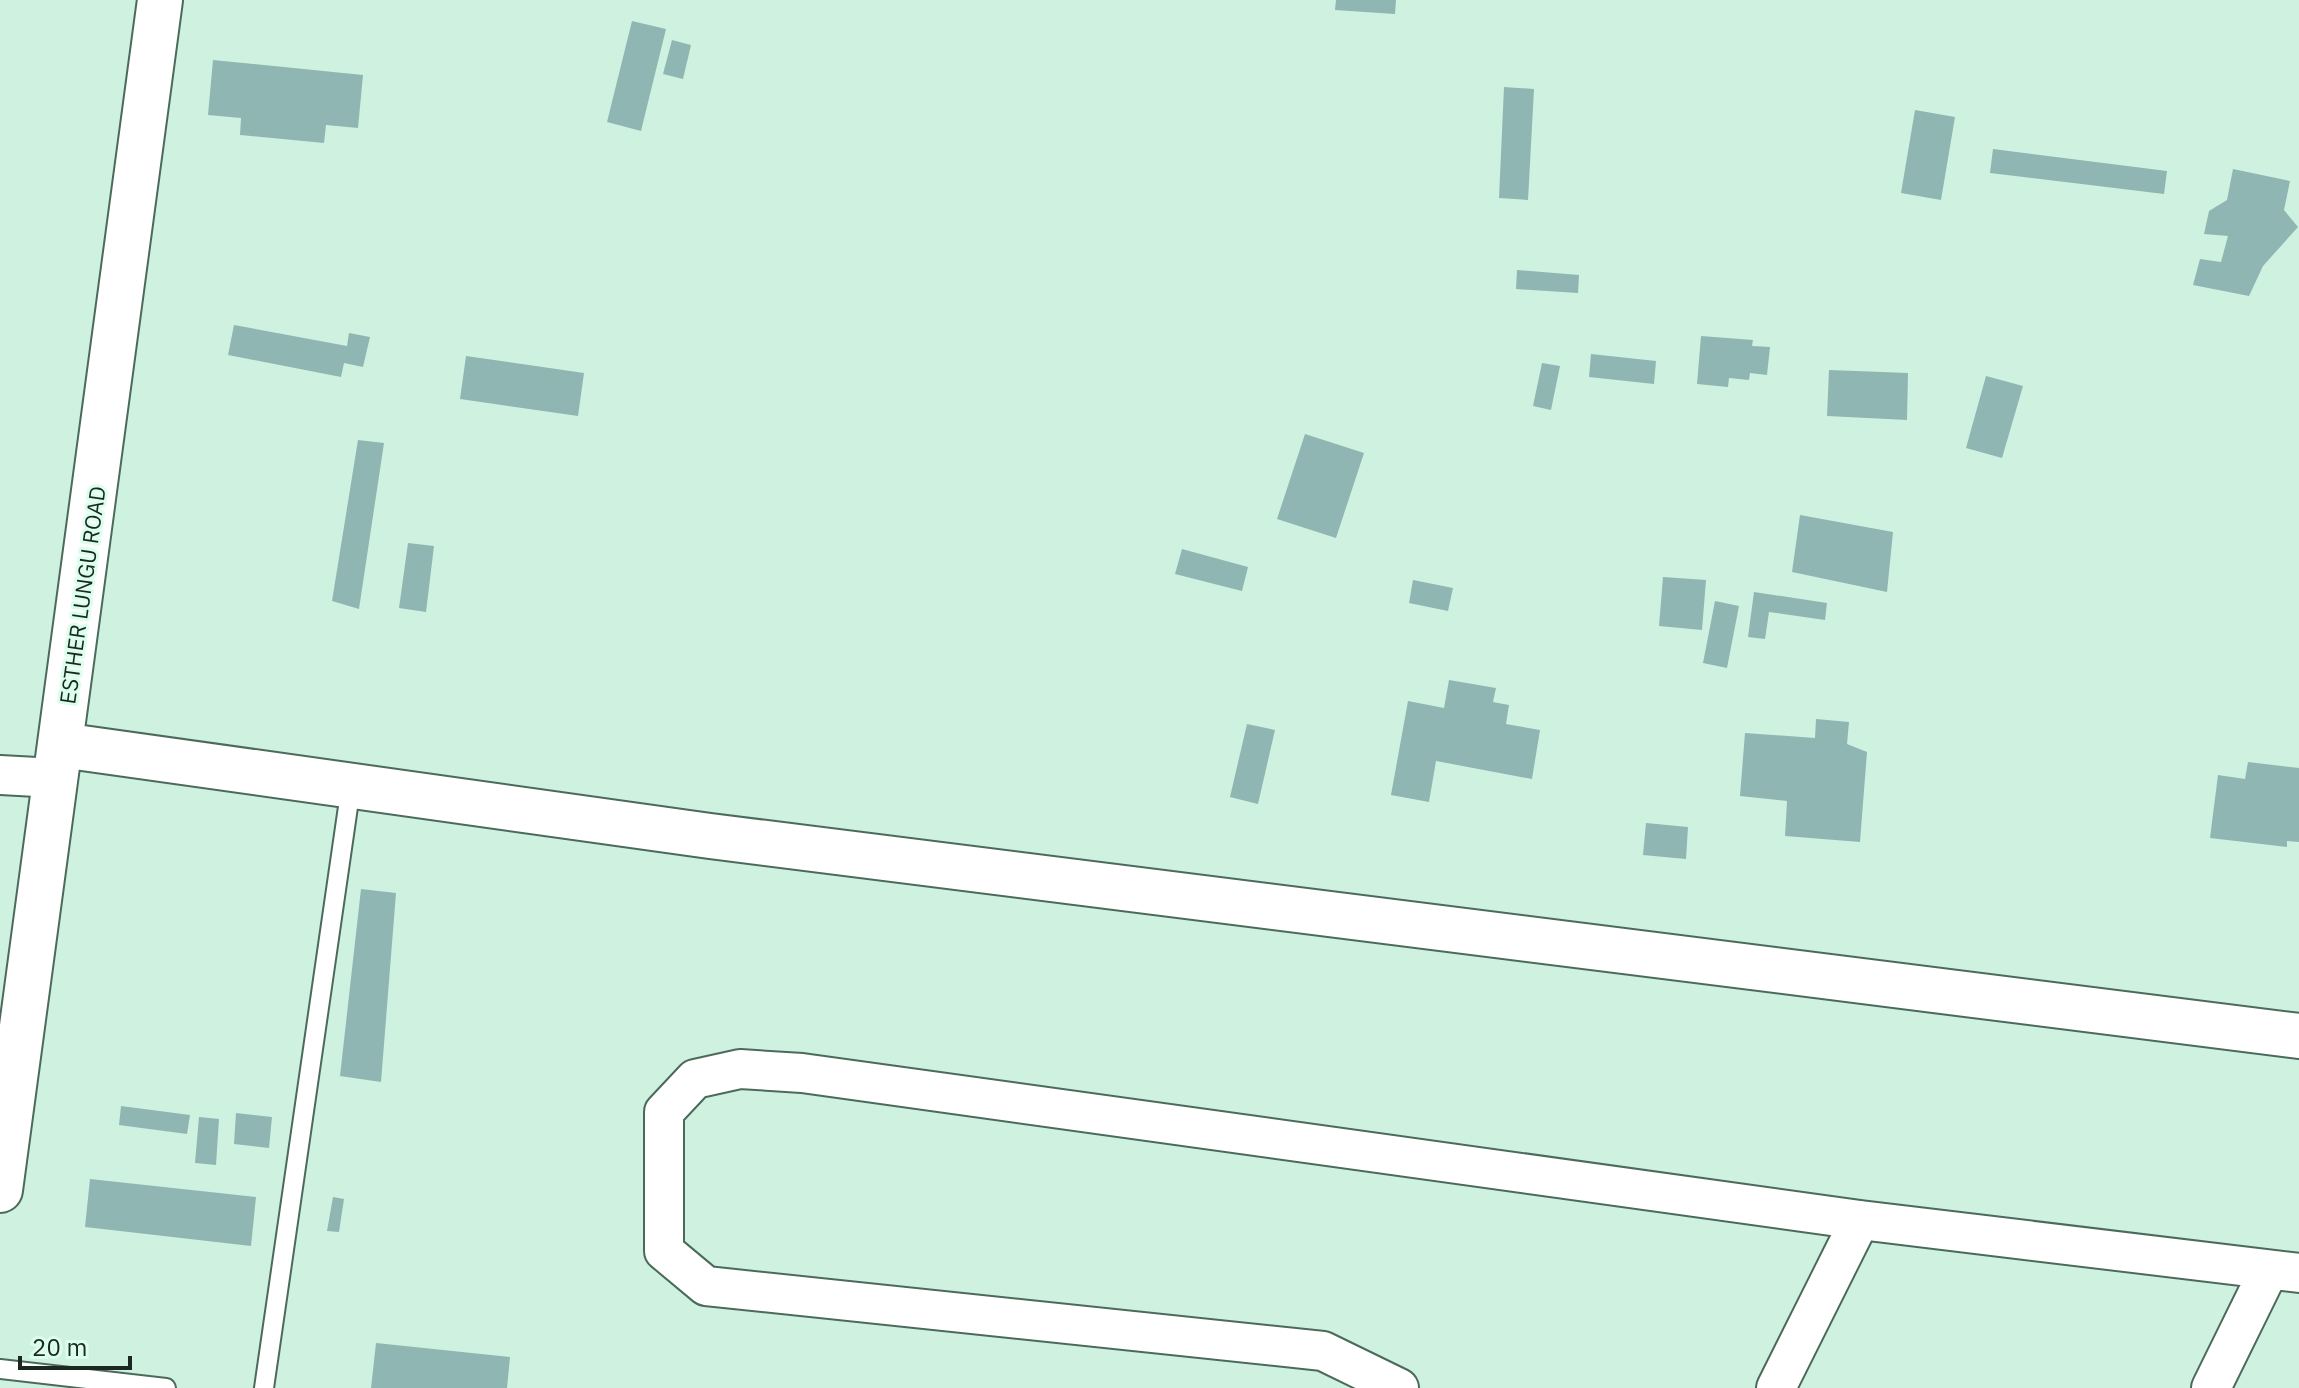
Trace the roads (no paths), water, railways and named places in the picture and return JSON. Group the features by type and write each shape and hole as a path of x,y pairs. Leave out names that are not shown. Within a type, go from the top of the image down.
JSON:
{"street":[{"name":"ESTHER LUNGU ROAD","path":"0,1190 160,0"},
{"path":"0,775 58,761 351,784 710,836 2299,1036"},
{"path":"1399,1388 1323,1351 706,1286 664,1251 664,1112 695,1079 740,1069 802,1073 1860,1220 2284,1272 2211,1388"},
{"path":"1776,1388 1860,1220"}],"lane":[{"path":"264,1388 351,784"},
{"path":"0,1369 166,1388"}]}
